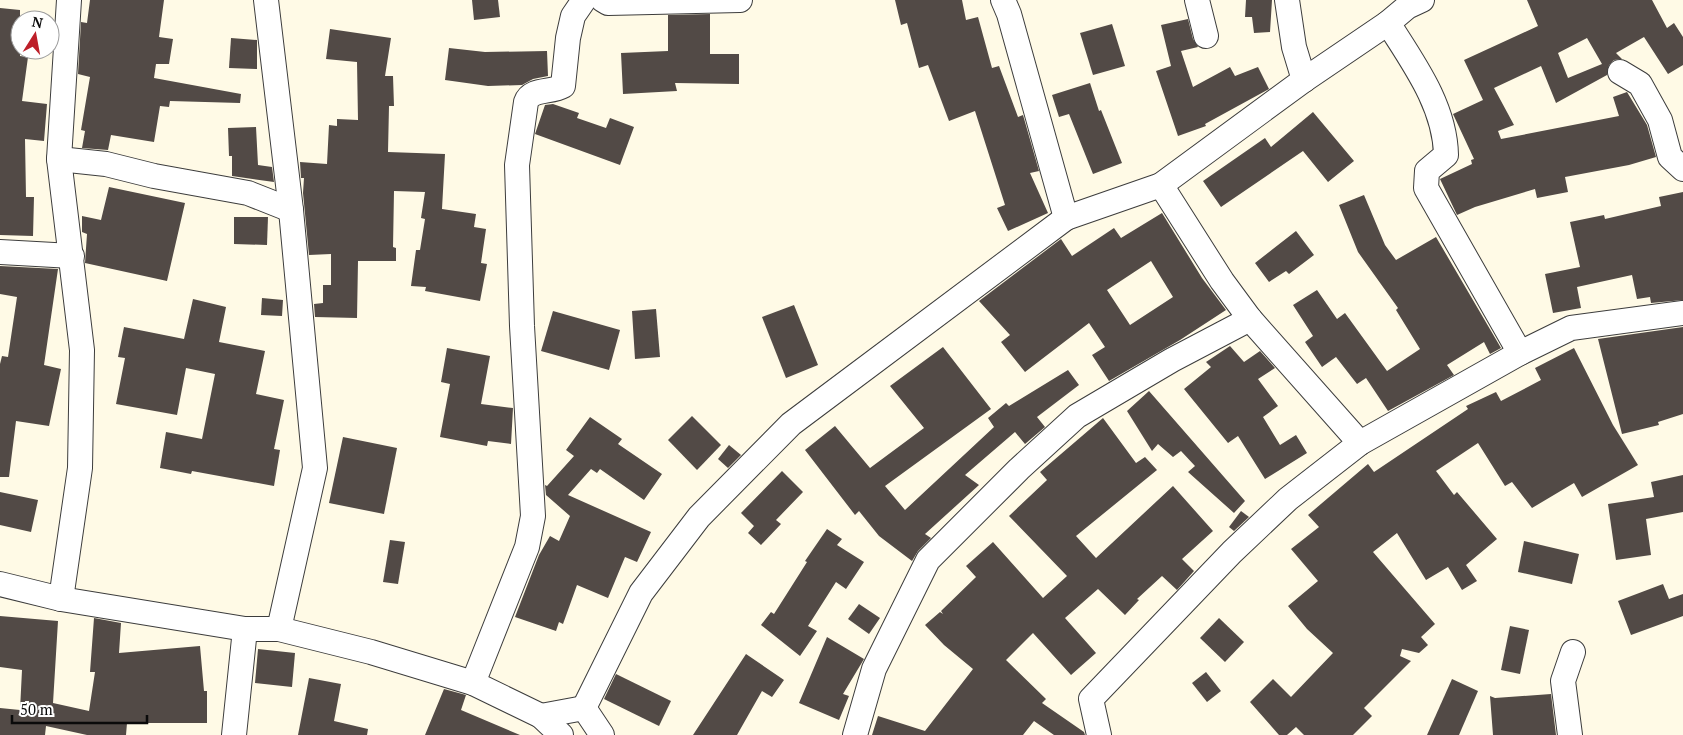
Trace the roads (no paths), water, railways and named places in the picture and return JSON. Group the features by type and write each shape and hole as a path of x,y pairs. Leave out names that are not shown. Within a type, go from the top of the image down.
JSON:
{"street":[{"path":"61,599 80,468 82,350 59,159 68,0"},
{"path":"266,0 291,210 315,468 279,630"},
{"path":"473,683 527,547 533,516 522,326 517,165 526,102 528,96 535,92 555,91 563,86 573,16 584,0"},
{"path":"603,0 608,3 740,0"},
{"path":"1003,0 1009,14 1066,218"},
{"path":"1197,0 1206,36"},
{"path":"1287,0 1294,47 1304,80"},
{"path":"584,708 641,593 699,517 791,424 1066,218 1161,185 1304,80 1388,23 1407,7 1422,0"},
{"path":"1388,23 1422,77 1442,120 1446,135 1446,155 1427,171 1426,188 1520,352"},
{"path":"1620,72 1640,84 1660,120 1670,158 1683,169"},
{"path":"59,159 106,164 154,176 248,193 291,210"},
{"path":"1161,185 1222,281 1250,319 1360,444"},
{"path":"0,252 72,256"},
{"path":"1099,735 1091,699 1232,552 1288,499 1360,444 1520,352 1571,328 1683,313"},
{"path":"855,735 874,669 928,560 1019,469 1077,416 1172,360 1250,319"},
{"path":"0,584 61,599 245,629 279,630 371,652 473,683 541,716 561,735"},
{"path":"234,735 245,629"},
{"path":"1570,735 1563,681 1572,652"},
{"path":"541,716 584,708"},
{"path":"584,708 602,735"}]}
